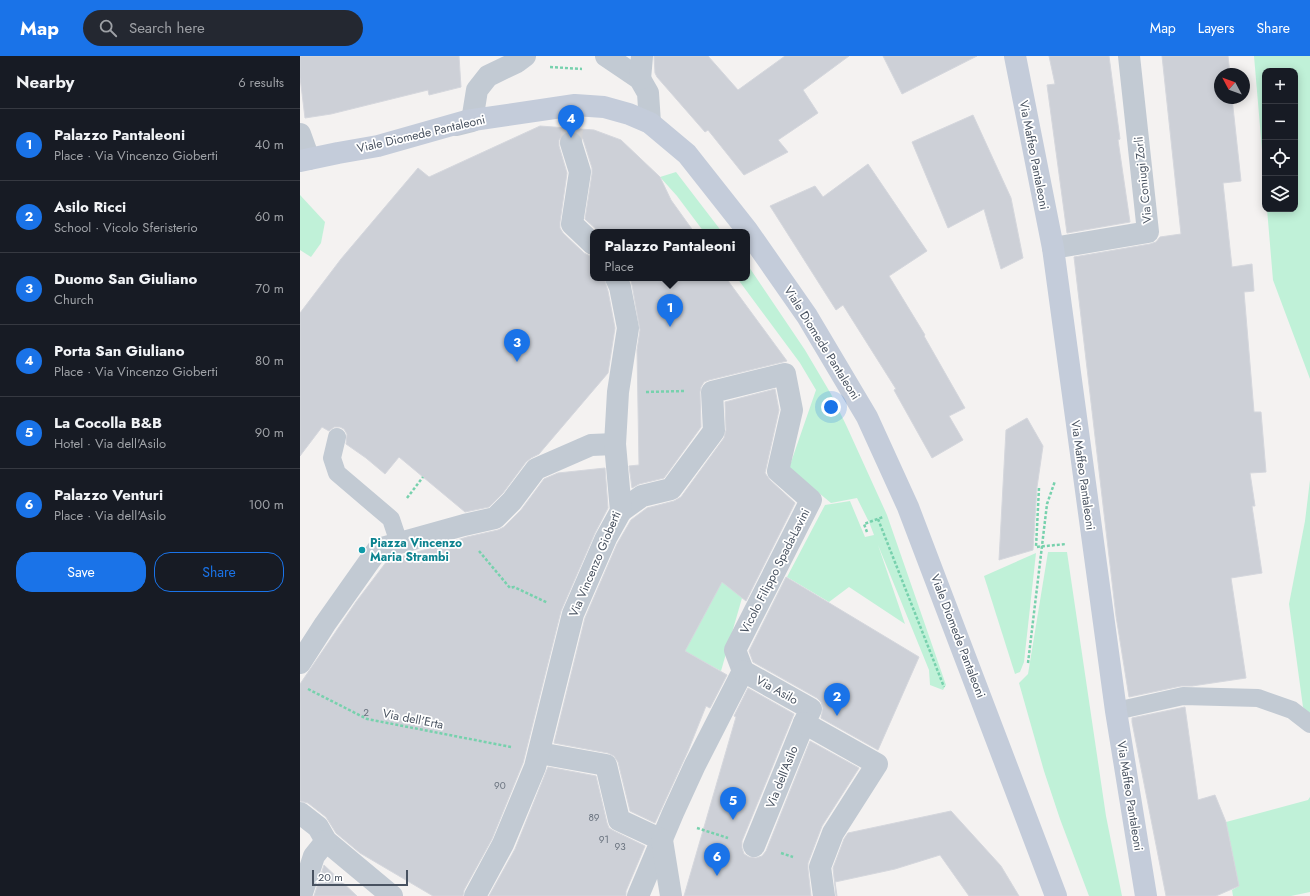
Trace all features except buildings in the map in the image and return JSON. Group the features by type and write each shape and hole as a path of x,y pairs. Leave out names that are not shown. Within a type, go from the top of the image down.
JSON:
{"main road":[{"name":"Via Maffeo Pantaleoni","path":"1014,56 1053,248 1116,711 1146,896"},
{"name":"Viale Diomede Pantaleoni","path":"305,160 378,146 472,121 575,105 604,107 629,114 650,123 686,154 746,229"},
{"name":"Viale Diomede Pantaleoni","path":"750,234 807,316 867,417 908,506 1056,896"}],"street":[{"path":"472,121 477,90 488,76 517,62 525,56"},
{"path":"606,56 640,79 648,93 650,123"},
{"path":"640,79 642,56"},
{"name":"Via Coniugi Zorli","path":"1053,248 1148,232 1129,56"},
{"path":"300,134 305,160"},
{"path":"571,143 580,172 572,224 590,241"},
{"name":"Via Vincenzo Gioberti","path":"475,896 503,844 535,767 573,614 606,538 620,511 615,444 618,392 628,328 620,287 617,281"},
{"name":"Vicolo Filippo Spada-Lavini","path":"620,511 642,496 671,489 714,431 712,392 785,374 792,410 778,471 811,500 735,650 743,671"},
{"path":"300,663 325,624 378,549 495,518 512,501 536,469 591,445 615,444"},
{"path":"638,896 695,765 743,671"},
{"name":"Via Asilo","path":"743,671 877,764 834,833 820,867 824,896"},
{"name":"Via dell'Asilo","path":"754,846 807,716"},
{"path":"539,753 606,766 619,820 662,840"},
{"path":"300,813 318,826 326,841 392,896"},
{"path":"662,840 671,896"},
{"path":"301,896 314,856 326,841"}],"lane":[{"path":"337,437 332,458 336,473 391,519 399,543"},
{"path":"1116,711 1183,696 1258,698 1292,710 1310,724"}],"path":[{"path":"544,68 553,67 584,69"},
{"path":"645,392 688,391"},
{"path":"1028,663 1048,504 1055,482 1055,475"},
{"path":"406,499 422,477"},
{"path":"1039,488 1036,547 1068,544"},
{"path":"867,532 864,524 887,515"},
{"path":"878,519 944,687"},
{"path":"477,548 510,588 514,587 549,603"},
{"name":"Via dell'Erta","path":"307,689 367,719 513,748"}],"green space":[{"path":"1254,56 1310,56 1310,379 1273,280 1267,212 1298,212 1298,68 1262,68 1262,150"},
{"path":"676,172 720,229 702,229 677,196 660,177"},
{"path":"300,195 325,222 321,243 311,257 300,250"},
{"path":"750,268 805,350 831,394 847,427 887,515 946,685 943,690 930,685 929,670 878,545 905,624 849,587 829,602 787,577 825,505 850,501 865,537 874,535 857,498 831,503 789,468 816,390 800,363 739,281 750,281"},
{"path":"1310,480 1310,716 1303,707 1289,604 1305,521"},
{"path":"1048,552 1067,552 1106,816 1122,896 1089,896 1060,819 1044,771 1019,683 1028,674"},
{"path":"1036,553 1024,662 1020,672 1015,674 984,576"},
{"path":"714,567 742,598 721,671 677,647"},
{"path":"1310,797 1310,892 1291,896 1233,896 1232,890 1239,886 1226,822 1308,800"}],"tunnel":[{"path":"571,143 572,129"}],"place":[{"name":"Porta San Giuliano","path":"571,138"},
{"name":"Palazzo Pantaleoni","path":"670,327"},
{"name":"Duomo San Giuliano","path":"517,362"},
{"name":"Piazza Vincenzo Maria Strambi","path":"362,550"},
{"name":"Asilo Ricci","path":"837,716"},
{"name":"La Cocolla B&B","path":"733,820"},
{"name":"Palazzo Venturi","path":"717,876"}]}
